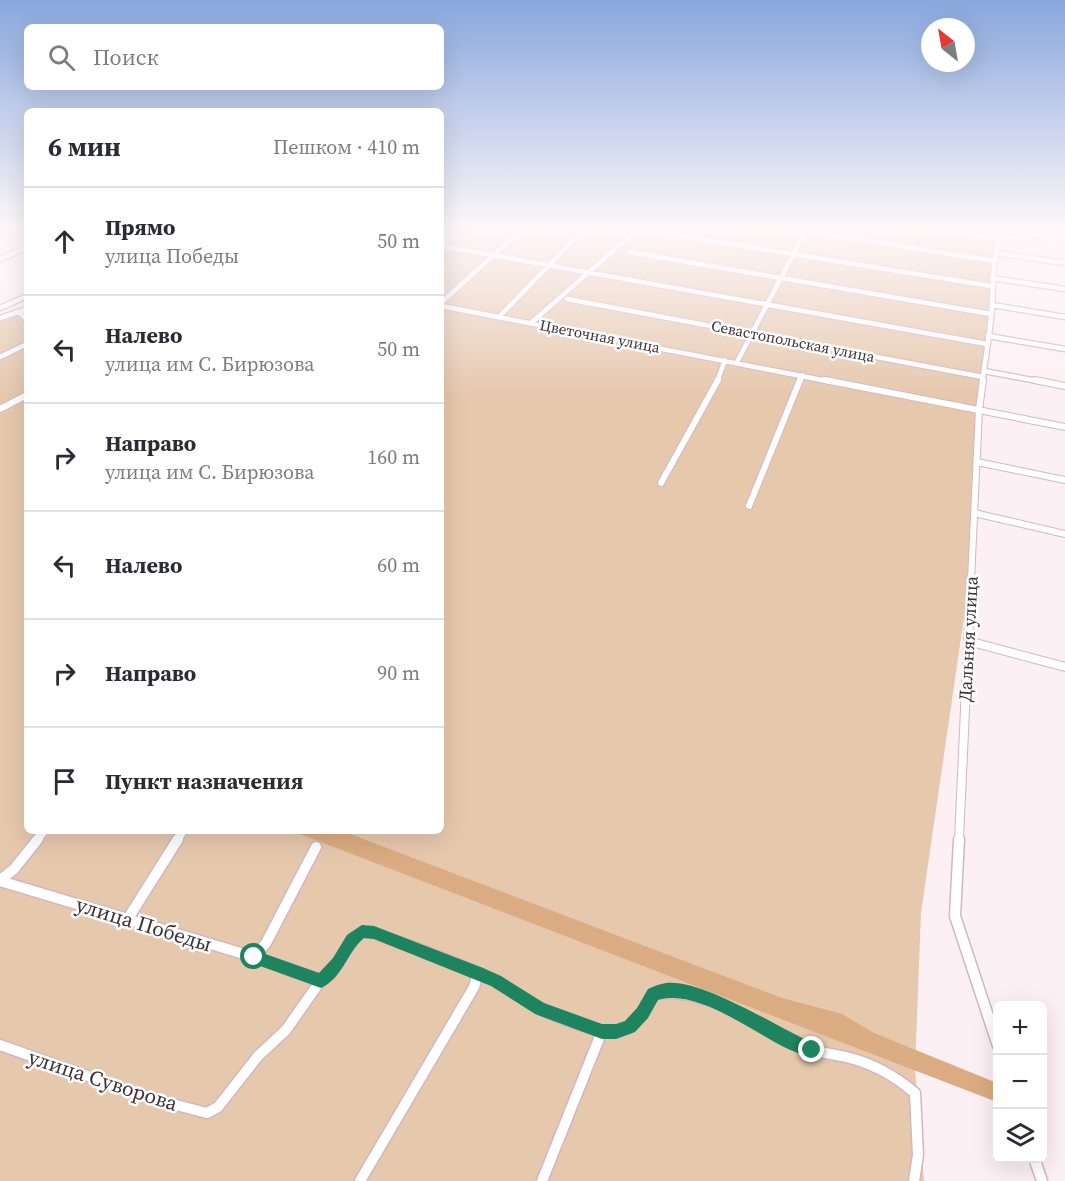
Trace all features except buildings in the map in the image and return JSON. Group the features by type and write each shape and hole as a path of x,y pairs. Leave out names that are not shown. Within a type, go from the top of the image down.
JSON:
{"street":[{"path":"444,301 461,285"},
{"path":"499,317 530,285"},
{"path":"531,323 574,285"},
{"path":"658,285 987,344"},
{"path":"737,362 777,285"},
{"path":"828,285 991,310 1065,317"},
{"name":"Дальняя улица","path":"992,285 979,410 955,916 993,1031"},
{"path":"1020,285 1065,290"},
{"path":"0,308 24,297"},
{"name":"Севастопольская улица","path":"567,299 983,374 1065,386"},
{"name":"Цветочная улица","path":"444,305 1065,427"},
{"path":"0,318 24,310"},
{"path":"19,312 24,317"},
{"path":"988,336 1065,349"},
{"path":"0,357 24,345"},
{"path":"661,483 717,383 725,360"},
{"path":"749,506 802,375"},
{"path":"0,409 24,397"},
{"path":"977,462 1065,480"},
{"path":"974,513 1065,534"},
{"path":"968,641 1065,667"},
{"path":"0,881 14,870 42,834"},
{"path":"127,920 181,834"},
{"path":"254,957 266,943 316,847"},
{"name":"улица Победы","path":"0,881 254,957 321,980"},
{"path":"321,980 338,963 352,939 362,932 374,933 478,973 496,981 540,1009 602,1031 616,1032 630,1027 643,1013 653,994 666,990 677,990 699,996 753,1020 788,1041 812,1050 851,1058 894,1077 915,1093 918,1155 914,1181"},
{"path":"360,1181 474,987 478,973"},
{"name":"улица Суворова","path":"0,1045 149,1098 207,1113 218,1107 258,1056 286,1030 321,980"},
{"path":"542,1181 602,1031"},
{"path":"1036,1163 1042,1181"}],"shaded area":[{"path":"444,285 992,285 980,382 971,569 921,913 915,1069 924,1181 0,1181 0,316 24,308 24,834 444,834"},
{"path":"300,834 350,834 782,998 842,1014 874,1033 993,1081 993,1100"}],"route":[{"path":"254,957 321,980 338,963 352,939 362,932 374,933 478,973 496,981 540,1009 602,1031 616,1032 630,1027 643,1013 653,994 666,990 677,990 699,996 753,1020 788,1041 812,1050"}]}
